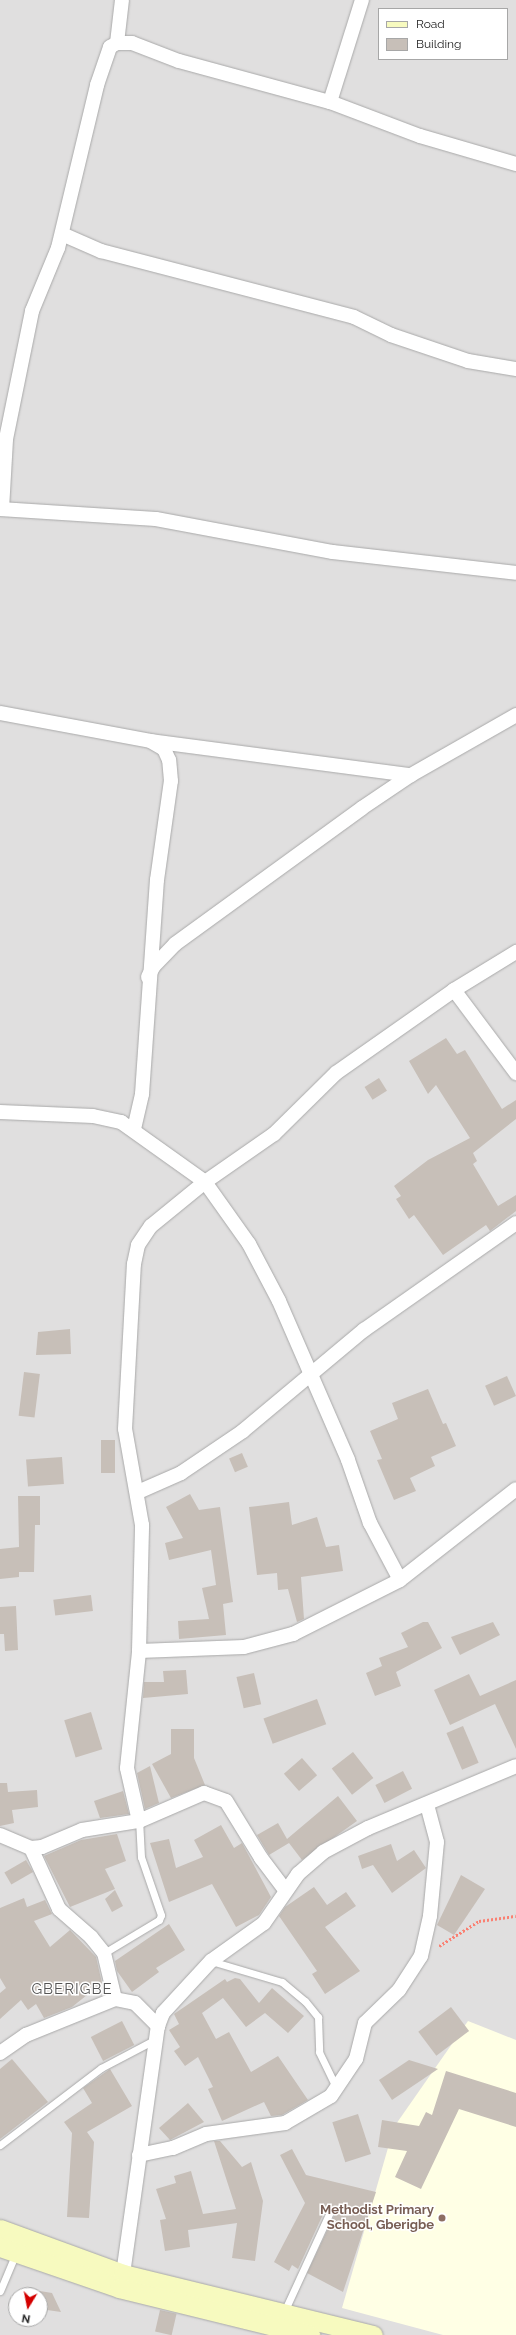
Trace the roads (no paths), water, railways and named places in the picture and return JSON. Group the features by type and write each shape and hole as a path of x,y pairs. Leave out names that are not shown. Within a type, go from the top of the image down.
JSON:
{"main road":[{"path":"0,2229 123,2274 284,2312 373,2335"},
{"path":"8,2249 119,2288 308,2335"}],"street":[{"path":"117,43 122,0"},
{"path":"330,102 362,0"},
{"path":"516,164 420,136 330,102 179,61 132,43 117,43 110,48 96,84 62,234 32,310 22,353 6,439 1,509 156,519 333,552 516,573"},
{"path":"62,234 101,251 354,317 398,338 468,361 516,369"},
{"path":"0,713 151,741 411,775"},
{"path":"148,977 153,966 175,944 411,775 516,716"},
{"path":"134,1129 142,1094 148,977 171,781 170,760 164,749 151,741"},
{"path":"139,1821 127,1768 140,1651 142,1525 138,1492 125,1429 134,1264 138,1245 151,1226 204,1182 274,1134 336,1073 454,990 516,952"},
{"path":"454,990 516,1074"},
{"path":"0,1112 93,1116 121,1122 134,1129 204,1182 249,1244 312,1372 370,1522 400,1580"},
{"path":"138,1492 200,1461 243,1431 364,1330 516,1223"},
{"path":"140,1651 244,1647 272,1642 400,1580 516,1489"},
{"path":"123,2274 157,2033 163,2012 211,1961 264,1923 298,1874 323,1852 368,1828 427,1805 516,1766"},
{"path":"0,1835 31,1848 42,1847 82,1830 139,1821 204,1793 218,1796 286,1891"},
{"path":"139,2155 173,2148 206,2134 285,2123 331,2096 337,2089 360,2049 365,2023 400,1990 421,1956 437,1842 427,1805"},
{"path":"31,1848 59,1910 91,1937 104,1953 115,1999"},
{"path":"0,2053 26,2035 115,1999 135,2003 157,2033"}],"lane":[{"path":"104,1953 159,1920 162,1914 141,1857 139,1821"},
{"path":"211,1961 282,1982 305,2001 318,2017 320,2052 337,2089"},
{"path":"0,2145 102,2068 157,2033"},
{"path":"284,2312 330,2212"},
{"path":"0,2291 8,2249"}],"place":[{"name":"Methodist Primary School, Gberigbe","path":"442,2218"}],"district":[{"name":"GBERIGBE","path":"72,1990"}]}
